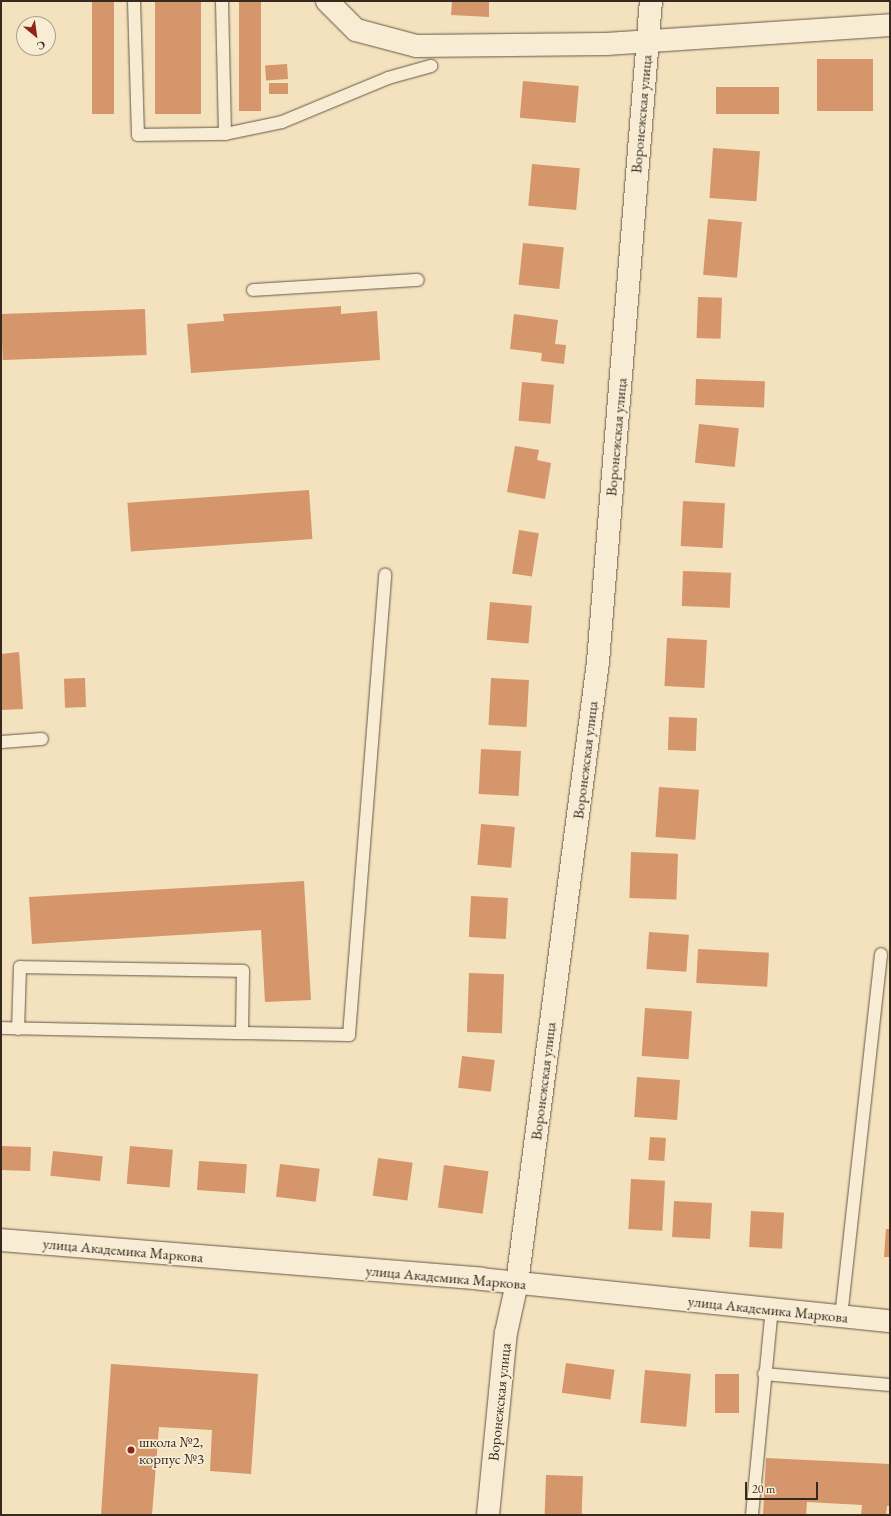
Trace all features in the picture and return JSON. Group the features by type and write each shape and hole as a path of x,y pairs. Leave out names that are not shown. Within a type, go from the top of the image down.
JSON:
{"street":[{"path":"327,1 356,30 416,46 647,41 890,25"},
{"name":"Воронежская улица","path":"488,1515 506,1333 517,1283 598,662 651,1"},
{"name":"улица Академика Маркова","path":"1,1240 517,1283 890,1321"}],"lane":[{"path":"134,1 138,135 225,134 282,122 388,78 431,66"},
{"path":"222,1 225,134"},
{"path":"253,290 418,280"},
{"path":"1,1028 349,1035 385,574"},
{"path":"1,742 42,739"},
{"path":"841,1317 881,954"},
{"path":"18,1029 20,967 243,971 242,1033"},
{"path":"752,1515 764,1374 772,1309"},
{"path":"764,1374 890,1385"}],"building":[{"path":"92,1 114,1 114,114 92,114"},
{"path":"155,1 201,1 201,114 155,114"},
{"path":"239,1 261,1 261,111 239,111"},
{"path":"452,1 489,1 489,17 451,15"},
{"path":"817,59 873,59 873,111 817,111"},
{"path":"287,64 288,79 266,80 265,66"},
{"path":"523,81 579,86 576,123 520,118"},
{"path":"269,83 288,83 288,94 269,94"},
{"path":"716,87 779,87 779,114 716,114"},
{"path":"713,148 760,151 756,201 710,198"},
{"path":"532,164 580,168 576,210 528,206"},
{"path":"708,219 742,222 737,278 703,275"},
{"path":"523,243 564,247 559,289 519,285"},
{"path":"698,297 722,298 721,339 697,338"},
{"path":"341,306 341,314 377,311 380,360 191,373 187,324 224,321 223,314"},
{"path":"145,309 147,355 3,360 1,314"},
{"path":"514,314 558,320 555,344 566,345 564,364 541,361 542,353 510,349"},
{"path":"696,379 765,381 764,407 695,405"},
{"path":"522,382 554,385 550,424 519,421"},
{"path":"699,424 739,428 735,467 695,463"},
{"path":"515,446 539,450 537,460 551,463 545,499 507,492"},
{"path":"309,490 312,539 131,552 127,503"},
{"path":"683,501 725,503 723,548 681,546"},
{"path":"519,530 539,533 532,577 512,573"},
{"path":"683,571 731,573 730,608 682,606"},
{"path":"490,602 532,606 529,644 487,640"},
{"path":"667,638 707,640 704,688 664,686"},
{"path":"19,652 23,709 1,710 1,654"},
{"path":"85,678 86,707 65,708 64,679"},
{"path":"491,678 529,680 526,727 489,725"},
{"path":"669,717 697,718 696,751 668,750"},
{"path":"481,749 521,751 519,796 479,794"},
{"path":"659,787 699,790 695,840 656,837"},
{"path":"481,824 515,827 511,868 477,865"},
{"path":"631,852 678,854 676,900 629,898"},
{"path":"304,881 311,1000 265,1002 261,930 32,944 29,897"},
{"path":"471,896 508,898 506,939 469,937"},
{"path":"649,932 689,935 686,972 646,969"},
{"path":"698,949 769,953 767,987 696,983"},
{"path":"469,973 504,974 502,1033 467,1032"},
{"path":"645,1008 692,1011 689,1059 642,1056"},
{"path":"462,1056 495,1060 491,1092 458,1088"},
{"path":"637,1077 680,1080 677,1120 634,1117"},
{"path":"650,1137 666,1138 664,1161 648,1160"},
{"path":"1,1146 31,1147 30,1171 1,1170"},
{"path":"130,1146 173,1150 170,1188 127,1184"},
{"path":"53,1151 103,1156 100,1181 50,1176"},
{"path":"378,1158 413,1163 407,1201 373,1196"},
{"path":"199,1161 247,1164 245,1193 197,1190"},
{"path":"280,1164 320,1169 316,1202 276,1197"},
{"path":"444,1165 489,1171 483,1214 438,1208"},
{"path":"631,1179 665,1181 662,1231 628,1229"},
{"path":"674,1201 712,1203 710,1239 672,1237"},
{"path":"751,1211 784,1213 782,1249 749,1247"},
{"path":"886,1229 890,1229 890,1257 884,1257"},
{"path":"566,1363 615,1370 610,1400 562,1393"},
{"name":"школа №2, корпус №3","path":"111,1364 258,1374 251,1474 210,1471 212,1430 159,1427 152,1515 101,1515"},
{"path":"645,1370 691,1374 686,1427 640,1423"},
{"path":"715,1374 739,1374 739,1413 715,1413"},
{"path":"766,1458 890,1464 890,1506 887,1506 886,1515 861,1515 862,1505 807,1502 806,1515 763,1515"},
{"path":"546,1475 583,1476 582,1515 545,1515"}],"place":[{"name":"школа №2, корпус №3","path":"131,1450"}]}
